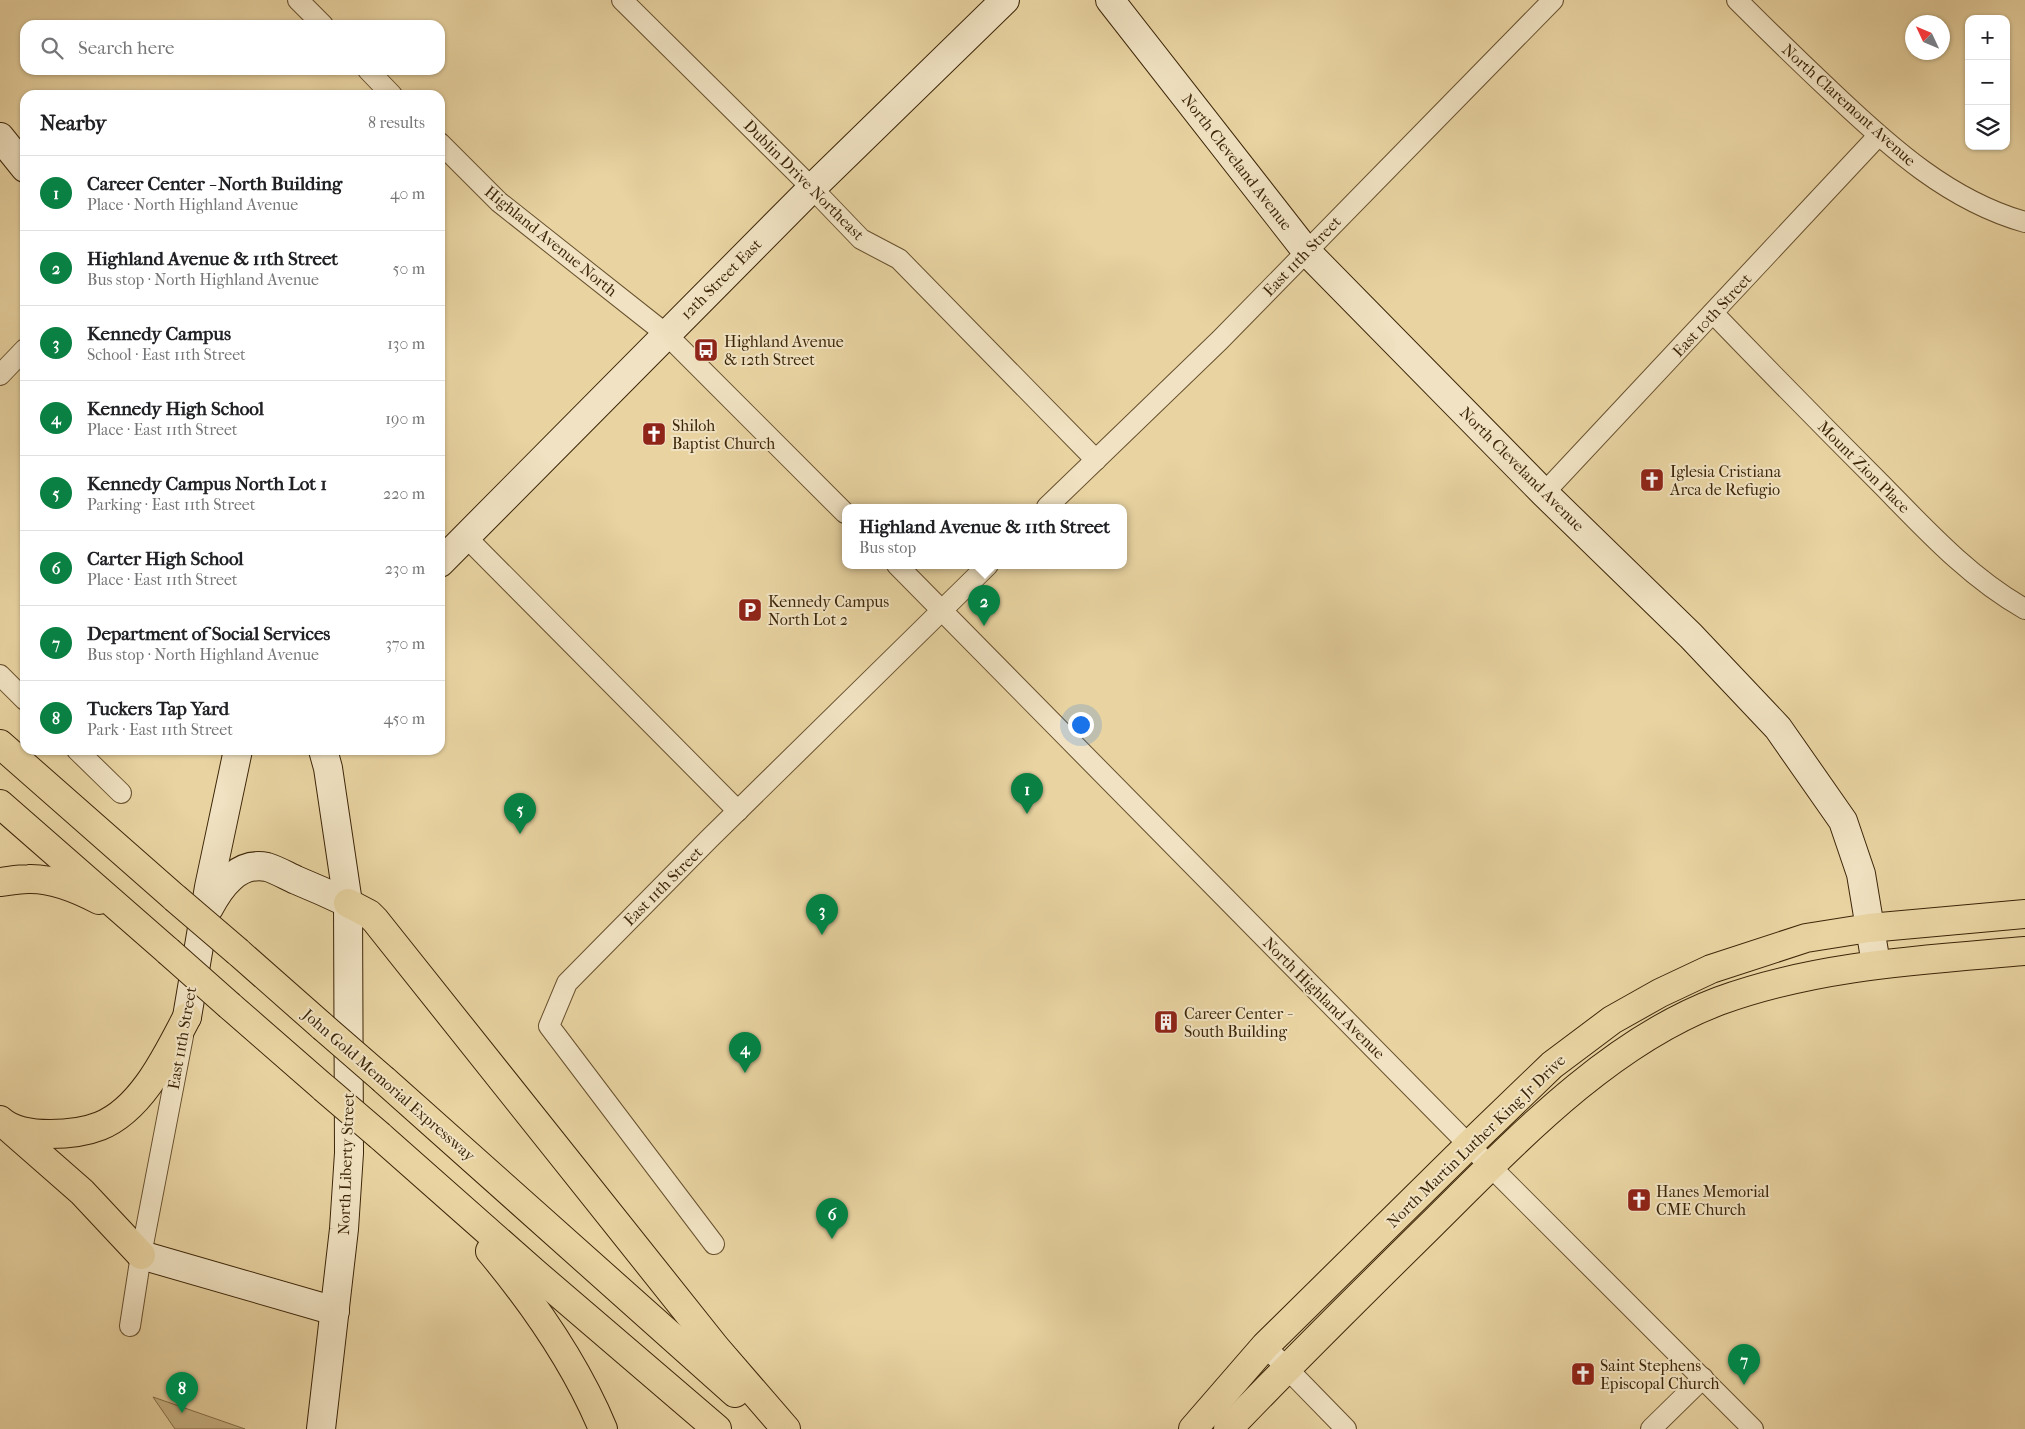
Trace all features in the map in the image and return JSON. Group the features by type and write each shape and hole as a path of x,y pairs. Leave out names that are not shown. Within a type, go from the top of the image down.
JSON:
{"main road":[{"name":"John Gold Memorial Expressway","path":"0,744 323,1026 776,1429"},
{"path":"0,804 717,1429"},
{"path":"0,882 28,878 74,887 124,912"},
{"path":"348,903 369,914 375,920 716,1348 786,1429"},
{"name":"North Martin Luther King Jr Drive","path":"1193,1429 1265,1346 1469,1145 1552,1065 1612,1020 1660,993 1711,969 1806,938 1869,928 2025,914"},
{"name":"North Martin Luther King Jr Drive","path":"1228,1429 1491,1166 1562,1099 1673,1021 1720,1001 1814,974 1876,964 2025,951"},
{"path":"1,1127 30,1134 53,1134 84,1131 113,1119 131,1104 161,1067 187,1017"},
{"path":"1,1127 82,1192 141,1255"},
{"path":"433,1183 517,1283 577,1374 603,1429"}],"street":[{"path":"298,0 318,20"},
{"name":"Dublin Drive Northeast","path":"622,0 861,239 899,260 1096,460"},
{"name":"12th Street East","path":"445,558 812,188 1005,0"},
{"name":"North Cleveland Avenue","path":"1110,0 1307,252 1544,492 1690,636 1778,728 1843,821 1861,874 1876,964"},
{"name":"East 11th Street","path":"1050,504 1220,340 1553,0"},
{"name":"North Claremont Avenue","path":"1737,0 1878,136 1934,179 1981,206 2025,222"},
{"path":"373,75 387,90"},
{"name":"East 10th Street","path":"1544,492 1714,314 1878,136"},
{"path":"0,137 20,162"},
{"name":"Highland Avenue North","path":"445,148 499,202 666,334"},
{"name":"Mount Zion Place","path":"1714,314 1962,564 2001,595 2025,609"},
{"path":"666,334 842,510"},
{"path":"0,375 20,354"},
{"path":"466,537 738,811"},
{"name":"North Highland Avenue","path":"901,569 1469,1145 1753,1429"},
{"name":"East 11th Street","path":"714,1244 549,1026 567,983 738,811 984,569"},
{"path":"0,675 20,695"},
{"path":"87,755 121,793"},
{"name":"East 11th Street","path":"130,1326 141,1255 187,1017 202,928 237,755"},
{"name":"North Liberty Street","path":"321,1429 344,1229 349,1153 348,903 328,768 324,755"},
{"path":"202,928 219,890 226,881 246,869 258,867 275,870 348,903"},
{"path":"141,1255 335,1311"},
{"path":"1265,1346 1346,1429"},
{"path":"1651,1429 1703,1378"}],"shaded area":[{"path":"153,1397 245,1429 175,1429"}],"place":[{"name":"Highland Avenue & 12th Street","path":"706,350"},
{"name":"Shiloh Baptist Church","path":"654,434"},
{"name":"Iglesia Cristiana Arca de Refugio","path":"1652,480"},
{"name":"Kennedy Campus North Lot 2","path":"750,610"},
{"name":"Highland Avenue & 11th Street","path":"984,626"},
{"name":"Career Center - North Building","path":"1027,814"},
{"name":"Kennedy Campus North Lot 1","path":"520,834"},
{"name":"Kennedy Campus","path":"822,935"},
{"name":"Career Center - South Building","path":"1166,1022"},
{"name":"Kennedy High School","path":"745,1073"},
{"name":"Hanes Memorial CME Church","path":"1639,1200"},
{"name":"Carter High School","path":"832,1239"},
{"name":"Saint Stephens Episcopal Church","path":"1583,1374"},
{"name":"Department of Social Services","path":"1744,1385"},
{"name":"Tuckers Tap Yard","path":"182,1413"}]}
